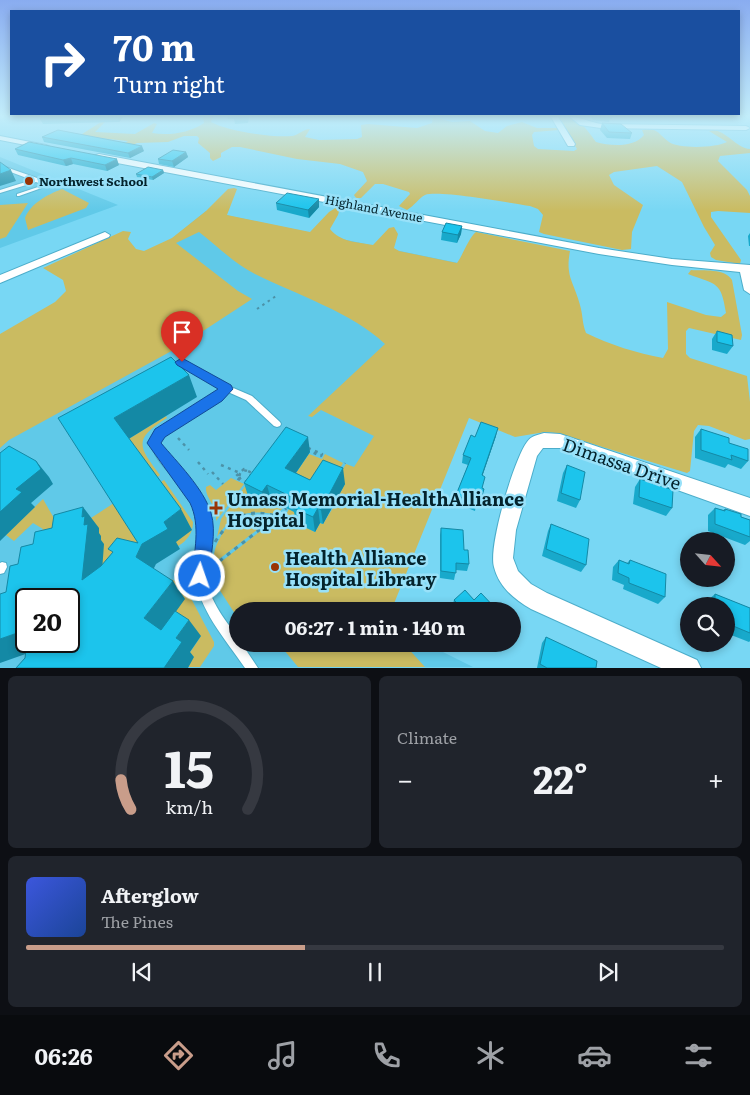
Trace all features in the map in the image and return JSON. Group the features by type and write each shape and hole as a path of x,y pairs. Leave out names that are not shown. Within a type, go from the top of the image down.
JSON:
{"street":[{"name":"Highland Avenue","path":"84,154 606,252 672,262 748,269"},
{"path":"0,279 105,235"},
{"path":"748,269 750,290"},
{"name":"Dimassa Drive","path":"689,668 539,601 524,592 511,580 503,566 502,548 528,456 534,444 540,440 560,441 750,507"}],"lane":[{"path":"0,166 48,185 18,196"},
{"path":"0,192 36,180"},
{"path":"182,362 226,389 249,398 277,424"},
{"path":"226,389 218,397 160,433 154,443 200,507 205,520 200,561 200,576 204,590 209,604 252,668"}],"path":[{"path":"257,310 276,296"},
{"path":"178,438 189,450"},
{"path":"302,445 322,454 321,456 306,450"},
{"path":"198,462 208,474"},
{"path":"337,476 344,463"},
{"path":"221,465 240,473 248,471 252,479 248,484 241,480 240,473"},
{"path":"212,472 222,484"},
{"path":"211,568 280,517 286,508"},
{"path":"214,544 227,524 239,517 263,514 280,517"}],"shaded area":[{"path":"116,148 126,148 113,154 109,152"},
{"path":"204,148 230,148 221,153 221,157 213,161 210,158 210,153"},
{"path":"246,148 537,148 574,151 576,148 746,148 750,149 750,153 720,156 718,161 747,190 750,196 750,213 711,212 711,217 741,260 740,264 716,260 711,257 710,253 715,245 682,182 657,166 614,172 609,175 614,185 643,205 632,232 631,249 622,250 539,232 543,215 538,209 530,206 459,195 433,194 423,196 407,210 399,206 410,194 409,192 383,184 375,184 361,198 356,198 354,195 367,181 363,172 340,164 297,159"},
{"name":"Northwest School","path":"0,157 118,205 0,248"},
{"path":"62,189 89,203 86,208 28,230 25,218 31,208 45,197"},
{"path":"228,189 237,189 227,215 310,232 329,212 337,207 340,208 338,215 330,229 339,237 373,245 389,228 394,227 398,234 394,248 399,251 457,263 476,232 570,251 569,273 578,297 586,333 624,348 663,358 668,349 667,302 706,315 721,317 726,313 719,289 711,283 688,274 691,270 713,271 729,276 732,280 742,335 741,340 689,328 686,331 686,354 690,358 747,376 750,402 750,439 745,440 709,426 698,425 694,431 690,471 687,473 557,433 545,432 515,437 469,418 395,602 229,602 229,605 219,589 213,568 276,519 283,520 289,509 301,515 297,523 315,532 320,523 323,524 336,503 334,502 336,480 346,464 354,467 374,436 321,410 312,417 308,416 385,344 372,333 323,305 248,270 199,232 176,243 238,291 252,299 177,348 9,440 0,448 0,334 55,302 66,291 63,280 43,268 123,231 131,232 128,239 136,249 144,251 172,238 206,211"},
{"path":"28,203 6,237 0,239 0,205"},
{"name":"Umass Memorial-HealthAlliance Hospital","path":"206,211 458,263 393,602 229,602 229,652 443,652 473,667 0,668 0,411 148,258"},
{"path":"166,416 167,418 156,425 144,438 143,444 147,457 160,475 155,479 127,440"},
{"path":"309,454 322,459 325,454 343,463 334,479 313,495 289,483"},
{"path":"231,478 244,484 216,521 215,511 207,495 206,487 210,485 216,490"},
{"path":"164,480 193,522 192,530 189,536 178,546 175,542 192,529 158,484"},
{"path":"246,485 250,499 266,507 271,500 284,507 277,514 257,512 242,515 229,522 217,537 221,519"},
{"path":"43,499 64,536 34,540 43,529 33,523 14,541 6,535"},
{"path":"114,503 150,559 99,604 101,537 92,524 91,518"},
{"path":"265,515 274,517 214,563 216,546 225,530 234,521 239,518"},
{"path":"164,576 184,585 214,642 214,646 200,667 188,667 189,654 201,636 175,646"},
{"path":"286,652 411,652 425,667 298,667"}],"building":[{"path":"61,148 117,159 105,165 71,158 63,160 15,149"},
{"path":"102,148 138,148 128,153"},
{"path":"173,150 186,152 172,161 158,159"},
{"path":"0,162 11,170 0,174"},
{"path":"148,167 163,170 152,177 136,174"},
{"path":"287,193 319,199 308,210 276,203"},
{"path":"446,223 462,226 458,235 442,232"},
{"path":"717,331 732,335 733,346 717,342"},
{"path":"171,357 189,375 114,418 181,509 164,522 168,529 142,544 136,557 173,581 144,618 161,630 175,611 189,620 176,638 182,642 164,668 16,668 25,658 26,653 80,653 80,588 15,588 15,634 0,639 0,594 6,592 10,566 18,564 21,547 33,544 35,532 52,528 54,515 83,507 82,517 85,516 84,525 88,524 82,580 101,566 113,552 108,549 117,538 138,543 58,418"},
{"path":"481,422 498,428 482,475 485,477 482,488 484,489 481,499 479,498 477,504 456,495 471,458 463,455 471,435 475,437"},
{"path":"286,427 308,437 285,468 310,480 323,460 343,468 321,510 318,508 313,517 293,508 298,500 267,485 262,492 244,483"},
{"path":"701,429 729,438 729,443 748,449 748,461 731,455 732,460 701,450"},
{"path":"9,446 36,461 41,469 16,489 22,492 0,512 0,453"},
{"path":"567,465 585,472 580,500 561,493"},
{"path":"640,479 673,490 672,508 639,497"},
{"path":"715,508 741,514 741,517 750,520 750,537 715,524"},
{"path":"551,524 589,539 586,565 546,549"},
{"path":"441,528 463,530 464,550 468,550 469,564 456,563 456,573 441,571"},
{"path":"619,560 629,564 630,560 666,574 665,597 629,583 629,578 618,573"},
{"path":"465,590 474,600 481,593 490,602 456,602 454,600"},
{"path":"735,602 750,608 750,633 735,627"},
{"path":"546,637 597,661 596,668 547,668 540,664"}],"place":[{"name":"Northwest School","path":"29,181"},
{"name":"Umass Memorial-HealthAlliance Hospital","path":"216,508"},
{"name":"Health Alliance Hospital Library","path":"275,567"}],"route":[{"path":"182,362 226,389 218,397 160,433 154,440 154,446 196,498 203,514 205,526 200,576"}]}
